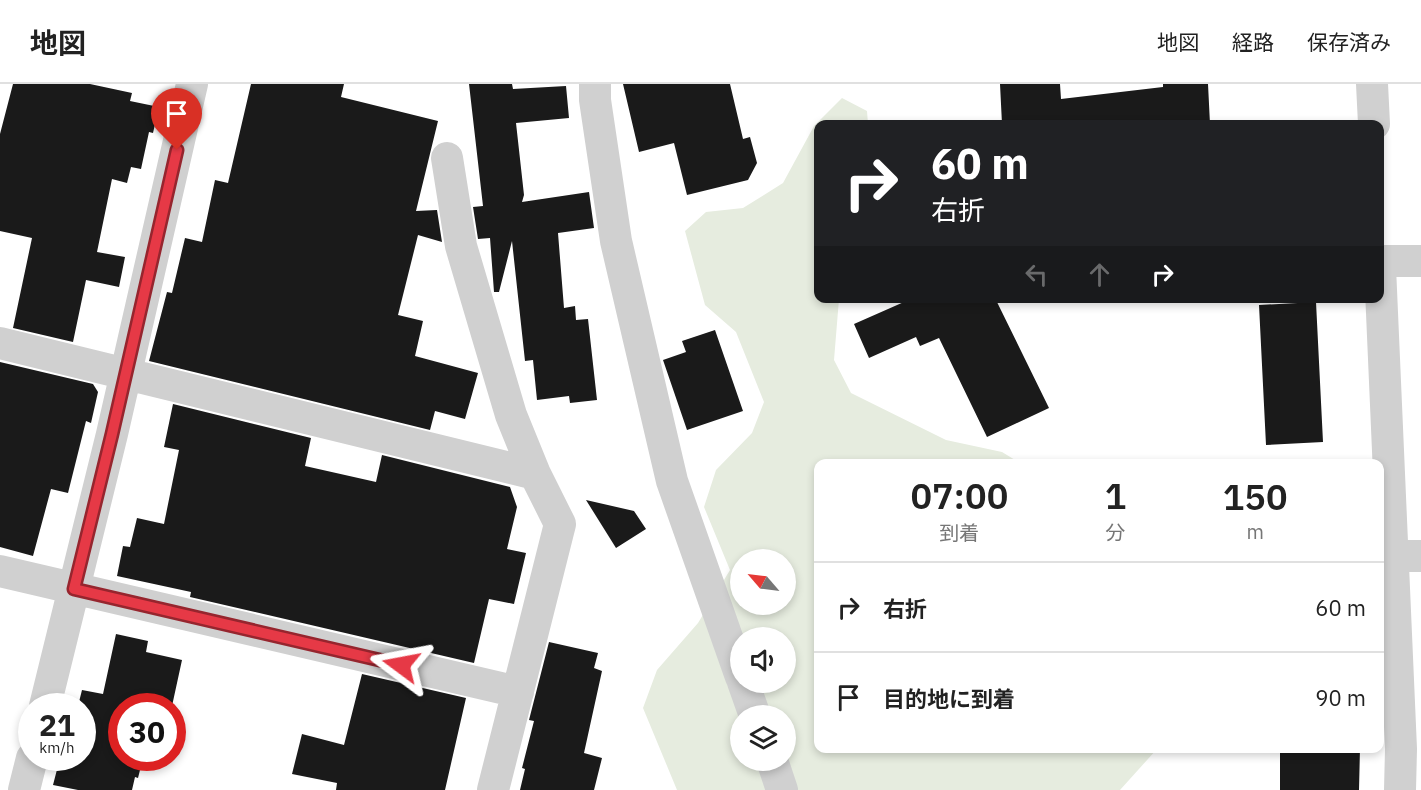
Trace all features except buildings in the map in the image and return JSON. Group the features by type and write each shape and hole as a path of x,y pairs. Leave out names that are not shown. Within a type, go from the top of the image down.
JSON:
{"street":[{"path":"48,693 127,373 192,84"},
{"path":"595,84 616,242 672,481 730,646"},
{"path":"1372,84 1374,120"},
{"path":"447,158 461,246 511,415 535,474 560,524 493,790"},
{"path":"1384,261 1421,261"},
{"path":"1382,303 1398,556 1400,790"},
{"path":"0,343 535,474"},
{"path":"0,571 518,692"},
{"path":"24,790 29,771"},
{"path":"776,771 783,790"}],"shaded area":[{"path":"842,98 867,111 868,120 820,120"},
{"path":"814,126 814,303 839,303 834,360 851,393 946,440 1002,452 1013,459 814,459 814,753 1153,753 1120,790 677,790 643,708 657,670 698,623 730,570 704,507 716,470 752,433 764,402 736,332 705,305 685,231 706,212 743,208 783,183"}],"route":[{"path":"177,150 74,589 401,665"}]}
